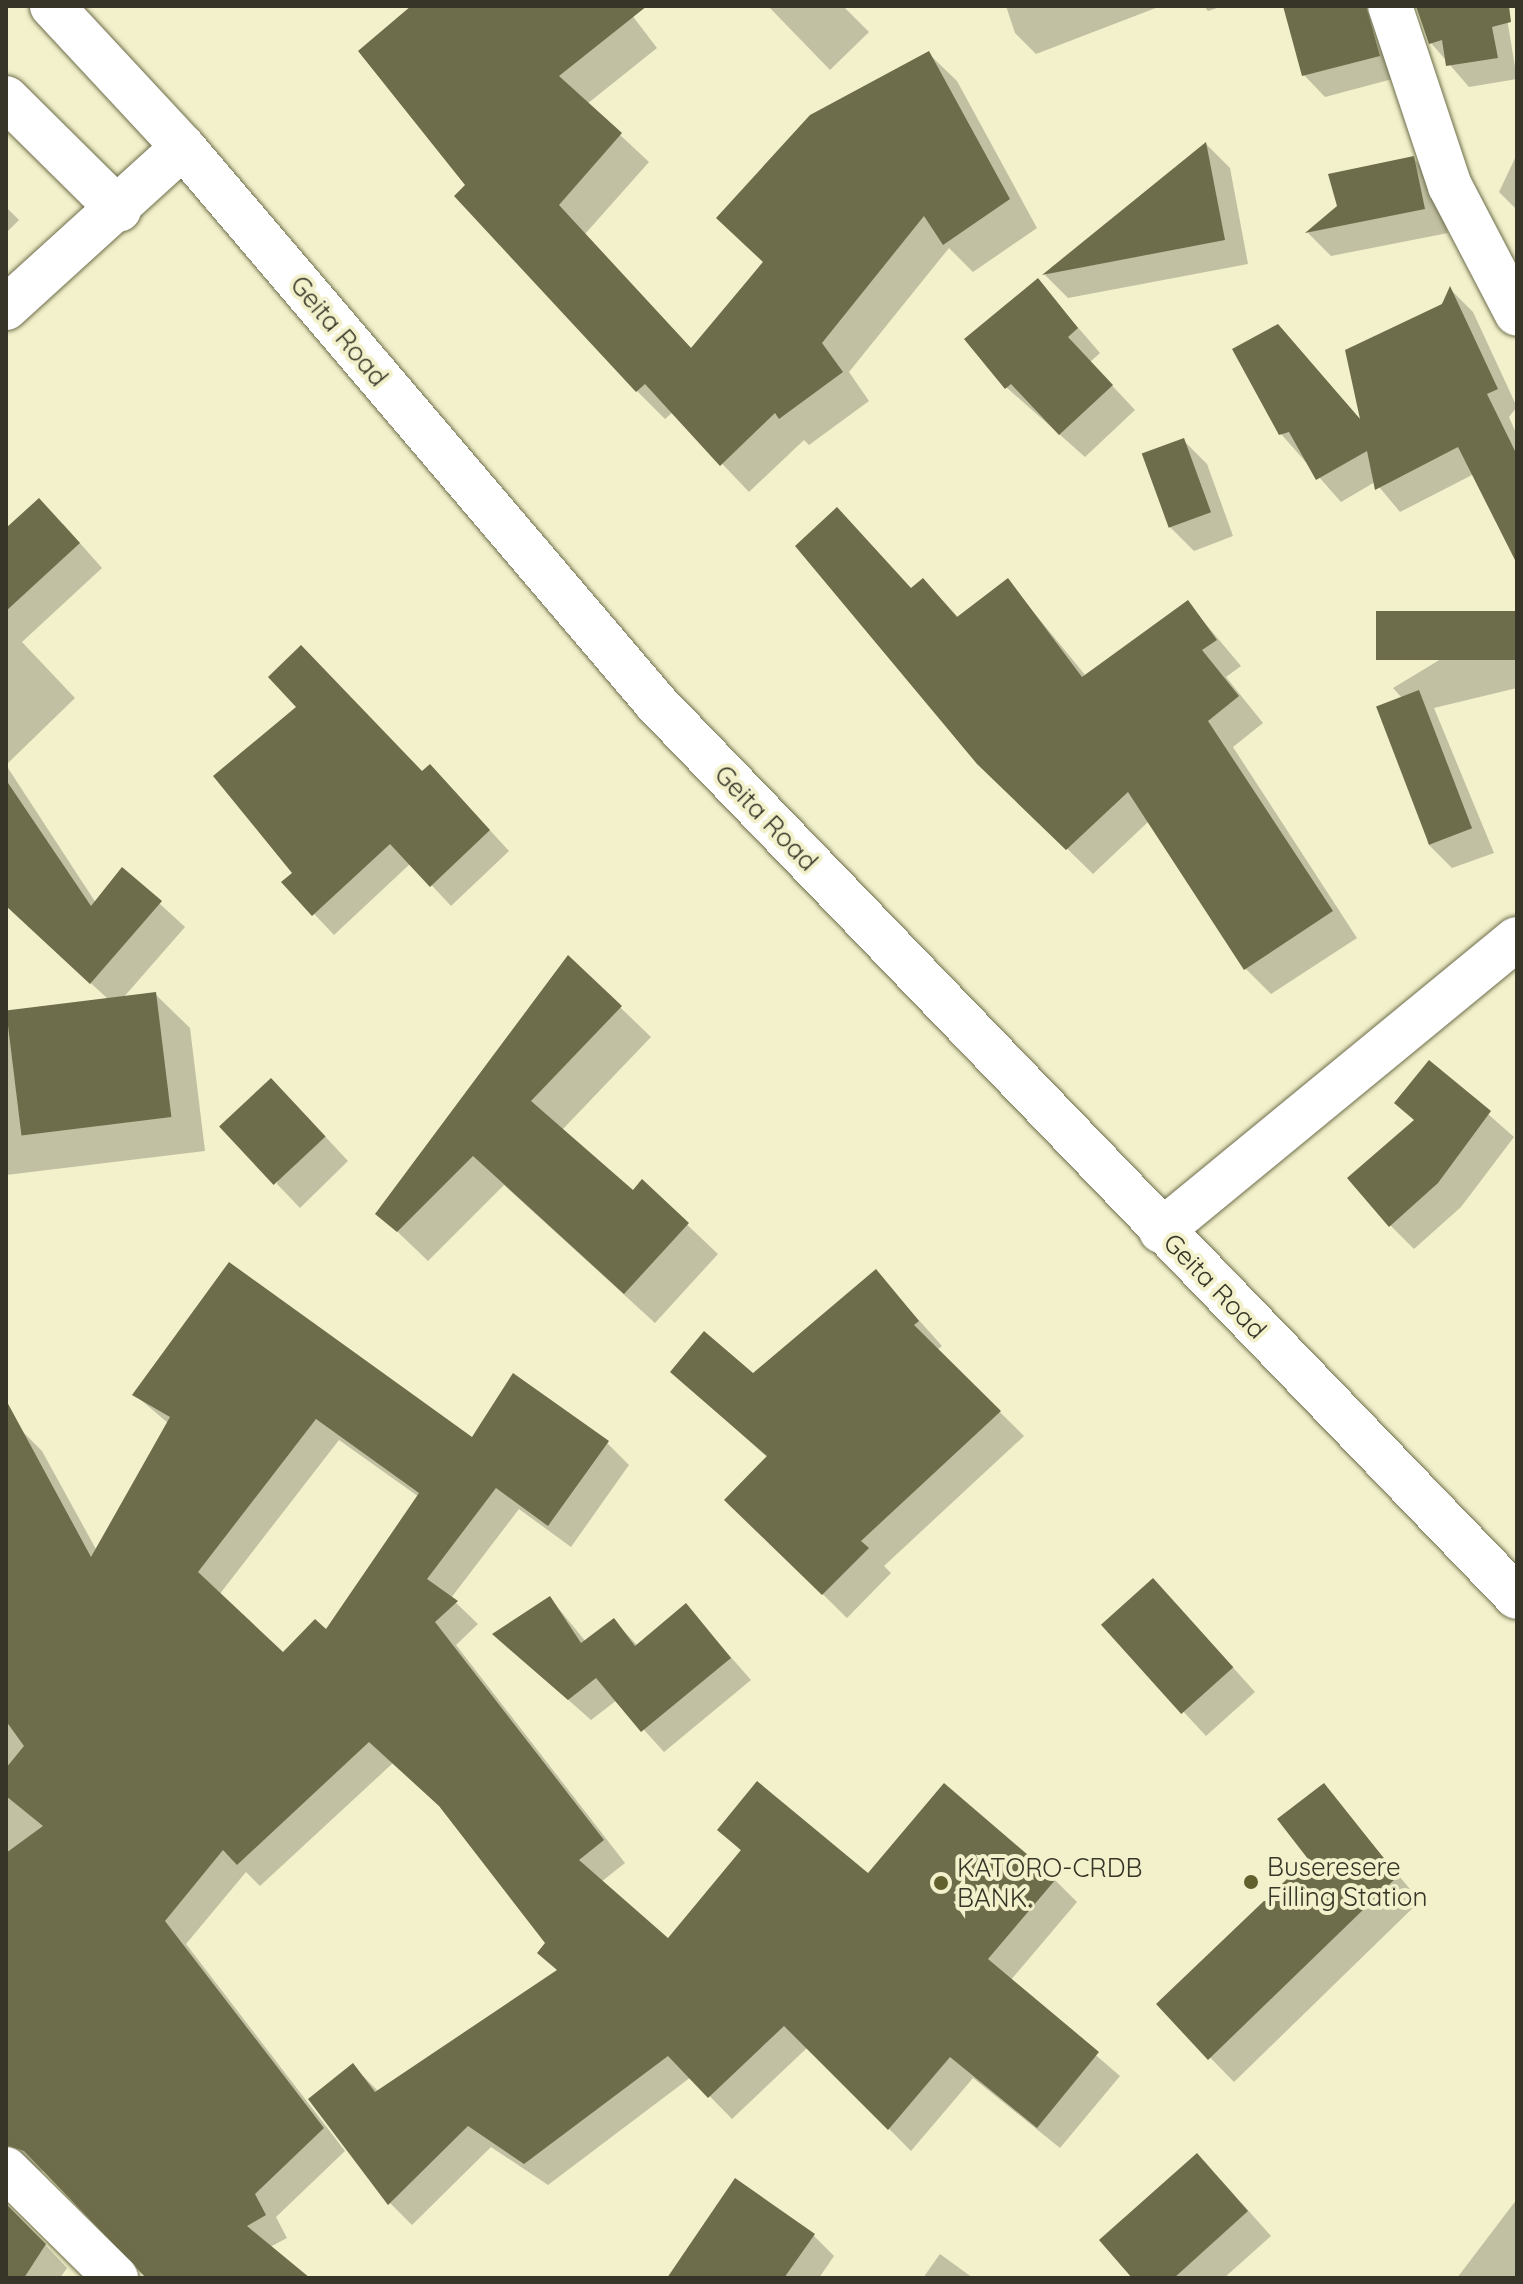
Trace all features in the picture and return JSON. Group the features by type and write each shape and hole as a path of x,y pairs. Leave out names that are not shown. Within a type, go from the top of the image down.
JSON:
{"main road":[{"name":"Geita Road","path":"52,6 183,147 656,703 1161,1231 1517,1597"},
{"path":"1390,6 1450,186 1517,314"},
{"path":"6,98 119,210"},
{"path":"6,308 119,210 183,147"},
{"path":"1161,1231 1517,939"},
{"path":"6,2169 116,2278"}],"building":[{"path":"411,6 647,6 559,76 622,133 559,205 691,348 763,262 716,218 810,115 929,51 1010,199 943,245 924,216 822,343 843,372 779,419 775,413 720,466 645,384 636,392 454,196 465,185 358,51"},
{"path":"1283,6 1366,6 1380,56 1302,76"},
{"path":"1416,6 1509,6 1511,22 1492,27 1498,58 1446,66 1442,40 1429,44"},
{"path":"1206,142 1225,240 1042,275"},
{"path":"1414,156 1425,209 1305,233 1337,206 1328,174"},
{"path":"1038,278 1078,328 1068,337 1113,385 1059,435 1011,384 1005,389 964,339"},
{"path":"1450,286 1498,389 1487,394 1517,455 1517,564 1458,447 1375,490 1367,451 1316,480 1289,432 1279,435 1232,349 1278,324 1360,419 1345,350 1442,304"},
{"path":"1184,438 1211,512 1169,528 1142,453"},
{"path":"39,498 80,543 6,611 6,528"},
{"path":"837,507 911,588 923,578 957,617 1008,578 1082,677 1188,600 1217,640 1202,650 1239,696 1208,721 1333,911 1244,970 1128,792 1066,850 977,764 795,546"},
{"path":"1376,611 1517,611 1517,660 1376,660"},
{"path":"301,645 422,771 430,764 490,830 430,887 390,844 312,916 281,882 292,873 213,776 296,707 268,677"},
{"path":"1419,690 1472,828 1429,845 1376,706"},
{"path":"6,780 91,906 122,867 162,901 90,984 6,906"},
{"path":"568,955 622,1006 531,1101 633,1190 642,1179 689,1223 624,1294 473,1156 397,1232 375,1214"},
{"path":"156,992 171,1117 21,1135 6,1010"},
{"path":"1429,1060 1491,1111 1438,1183 1389,1227 1347,1178 1414,1120 1394,1103"},
{"path":"271,1078 326,1137 274,1185 219,1126"},
{"path":"229,1262 472,1437 513,1373 609,1441 548,1526 496,1488 427,1579 458,1601 435,1622 604,1840 579,1860 668,1938 741,1850 717,1830 757,1781 868,1873 944,1783 1056,1879 988,1959 1099,2052 1037,2128 950,2057 888,2130 784,2026 708,2098 668,2056 524,2164 468,2126 388,2205 308,2099 353,2063 375,2092 557,1970 537,1953 545,1943 439,1806 369,1742 237,1865 223,1850 165,1921 324,2128 255,2194 266,2215 247,2226 310,2278 146,2278 24,2151 6,2145 6,1853 43,1826 6,1796 6,1768 24,1746 6,1721 6,1400 91,1557 170,1417 132,1395","holes":["316,1419 419,1493 326,1629 315,1619 283,1652 198,1572"]},
{"path":"876,1269 919,1321 914,1325 1001,1411 861,1541 869,1548 822,1595 724,1500 767,1456 670,1372 704,1331 753,1373"},
{"path":"1153,1578 1233,1667 1181,1714 1101,1625"},
{"path":"550,1596 581,1643 614,1618 635,1646 686,1603 731,1658 641,1732 596,1678 568,1700 492,1634"},
{"path":"1324,1783 1398,1876 1208,2060 1156,2004 1308,1859 1277,1819"},
{"path":"1197,2153 1248,2211 1174,2278 1132,2278 1099,2240"},
{"path":"735,2178 815,2234 784,2278 667,2278"},
{"path":"6,2204 46,2244 24,2278 6,2278"}],"place":[{"name":"Buseresere Filling Station","path":"1251,1882"},
{"name":"KATORO-CRDB BANK.","path":"941,1883"}]}
